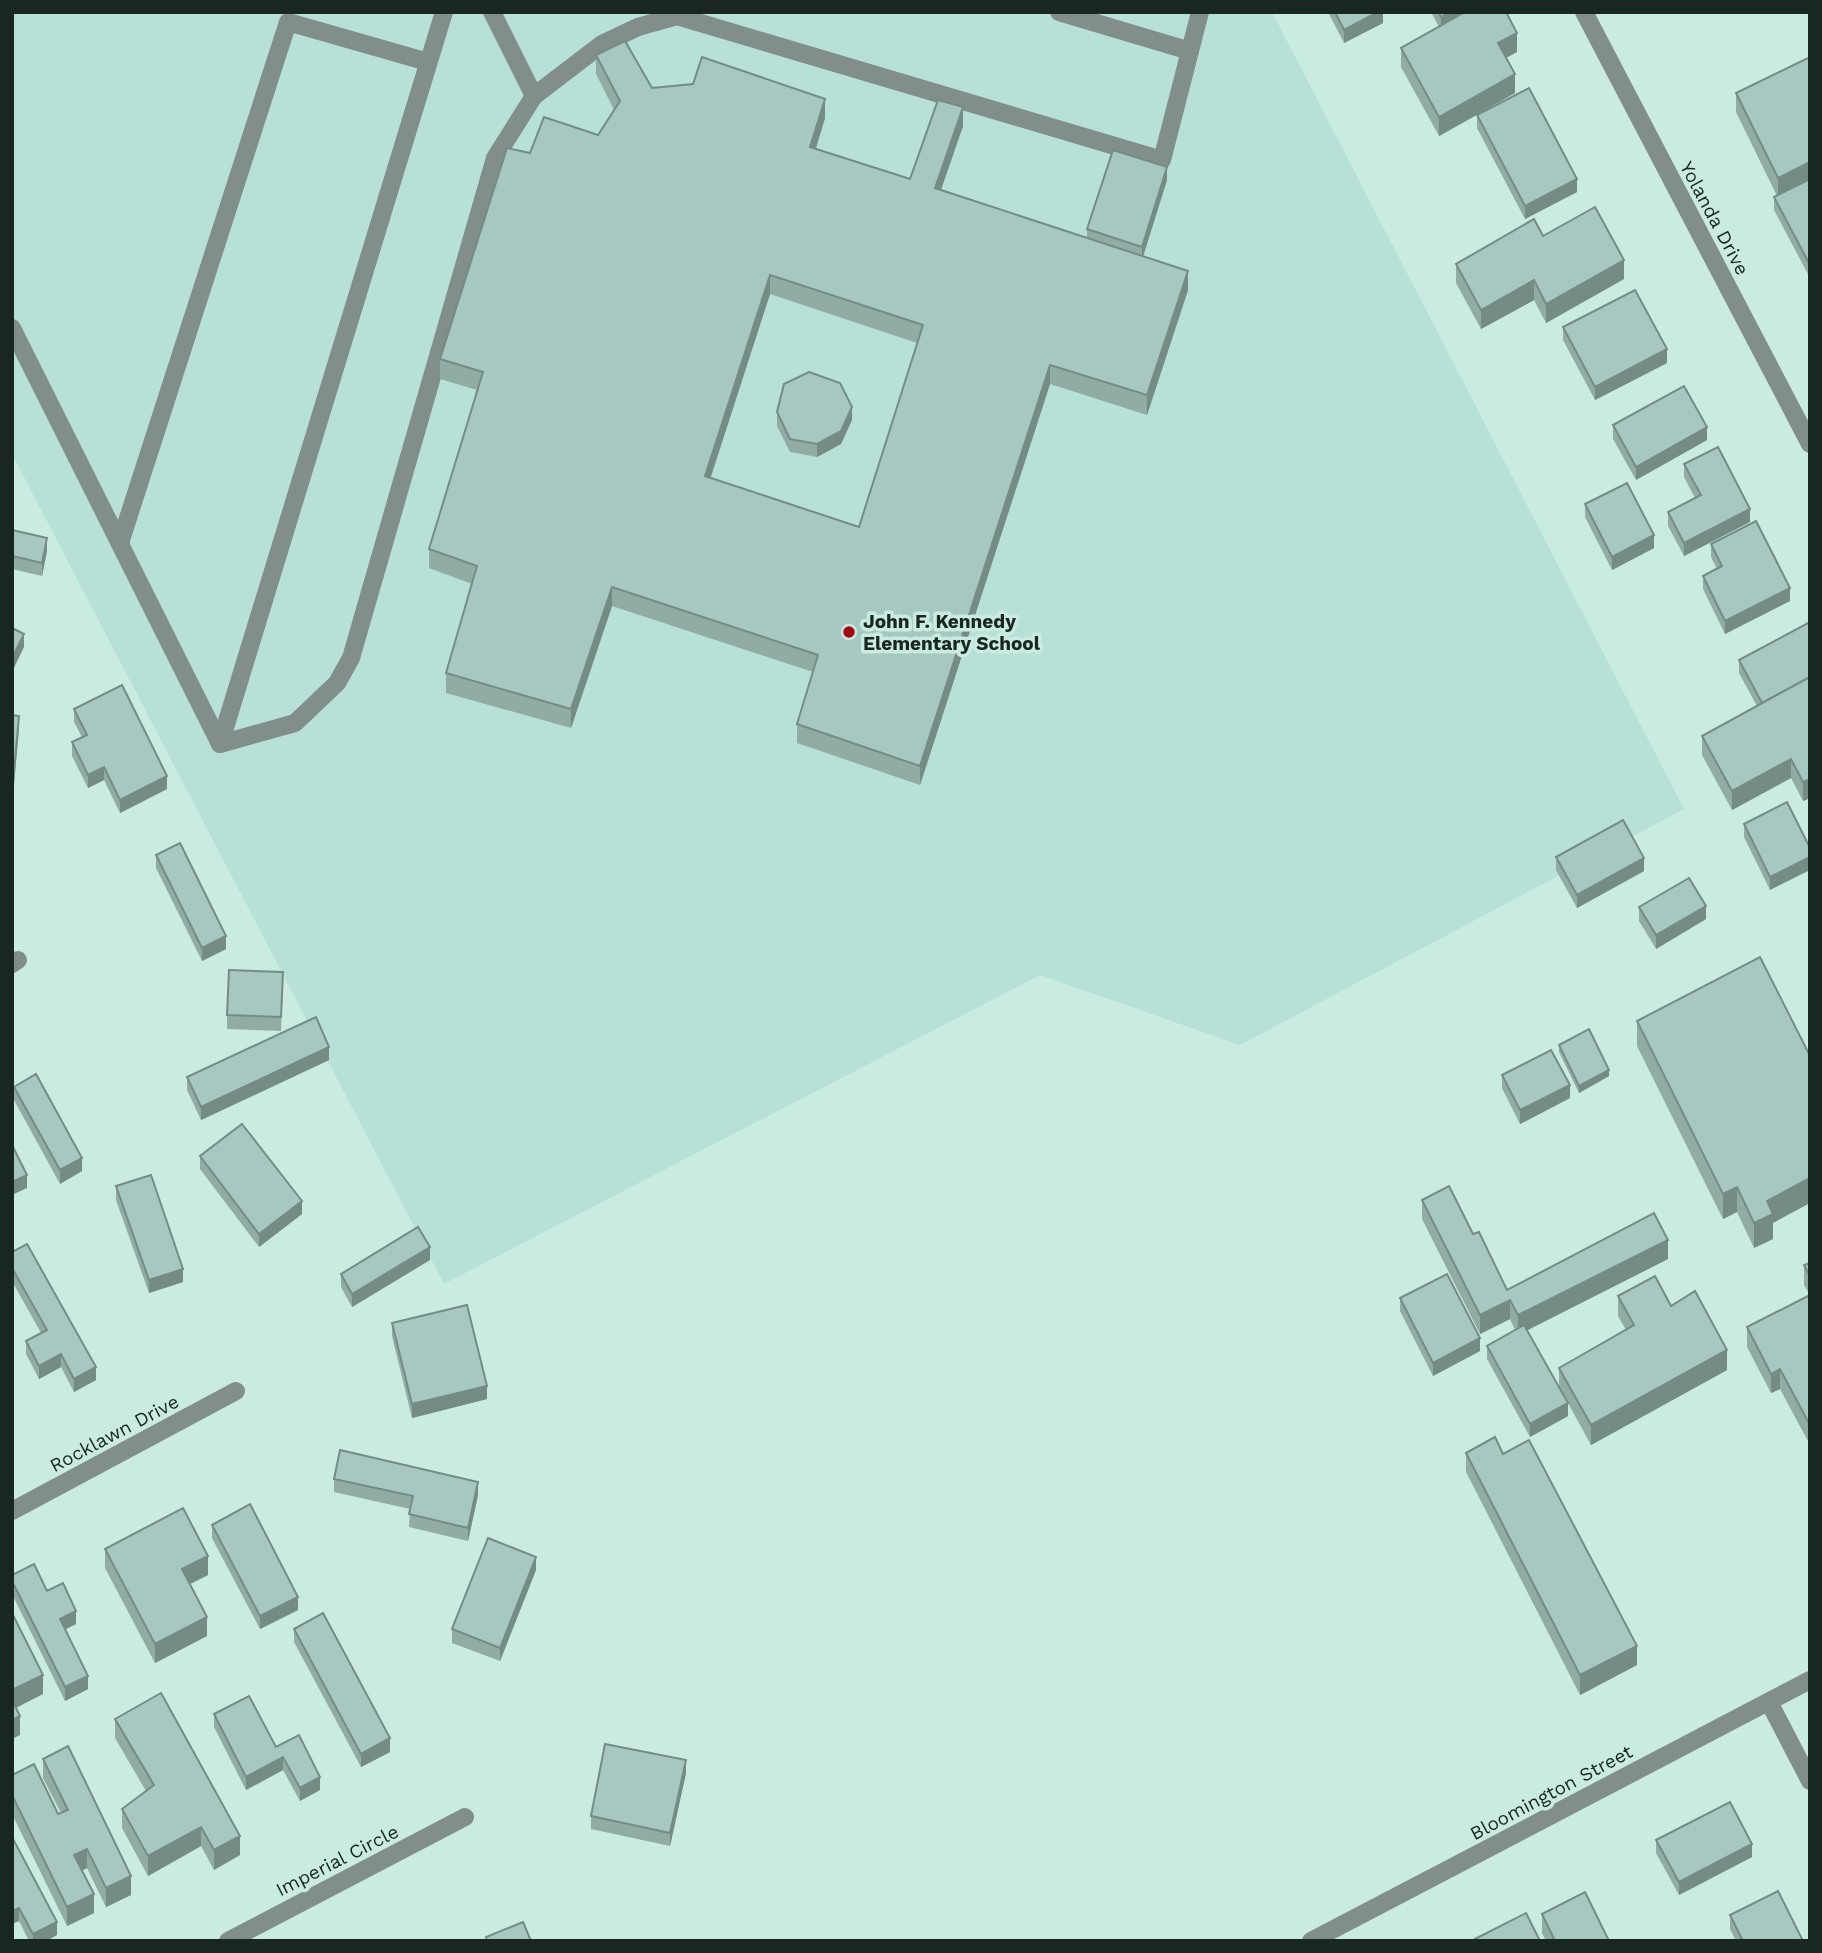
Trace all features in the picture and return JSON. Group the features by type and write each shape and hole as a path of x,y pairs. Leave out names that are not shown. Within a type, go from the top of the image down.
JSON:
{"street":[{"path":"220,744 444,12"},
{"path":"492,12 534,96"},
{"path":"1059,12 1190,51"},
{"path":"220,744 295,723 337,683 351,658 495,158 534,96 602,44 638,27 676,14 1162,160 1200,12"},
{"name":"Yolanda Drive","path":"1584,12 1810,444"},
{"path":"120,543 288,22 428,62"},
{"path":"12,328 220,744"},
{"name":"Rocklawn Drive","path":"12,1511 236,1391"},
{"name":"Bloomington Street","path":"1311,1941 1810,1680"},
{"path":"1769,1702 1810,1782"},
{"name":"Imperial Circle","path":"228,1941 465,1817"}],"shaded area":[{"name":"John F. Kennedy Elementary School","path":"12,12 1272,12 1684,809 1240,1045 1040,975 444,1284 12,454"}],"building":[{"path":"1335,12 1378,12 1344,30"},
{"path":"1465,12 1506,12 1517,33 1498,43 1515,74 1439,117 1401,48"},
{"path":"625,41 652,88 693,84 702,57 825,99 810,147 910,179 938,100 963,107 935,188 1188,271 1147,395 1050,365 920,766 797,724 818,655 612,587 571,709 446,673 477,566 429,549 483,372 440,359 507,148 530,153 544,117 598,135 620,101 596,55","holes":["770,275 923,325 859,527 705,476"]},
{"path":"1810,57 1810,162 1778,178 1736,93"},
{"path":"1529,88 1577,179 1525,206 1477,115"},
{"path":"1113,150 1167,167 1142,247 1087,229"},
{"path":"1810,179 1810,265 1774,197"},
{"path":"1595,207 1624,260 1546,304 1534,280 1481,310 1456,264 1534,219 1543,236"},
{"path":"1635,290 1667,349 1595,387 1563,327"},
{"path":"809,372 840,383 852,407 841,431 817,444 790,439 777,412 784,384"},
{"path":"1684,386 1707,427 1636,467 1613,425"},
{"path":"1718,447 1750,509 1684,543 1668,512 1701,495 1684,464"},
{"path":"1627,483 1654,535 1612,557 1585,504"},
{"path":"1756,521 1790,588 1725,621 1703,576 1722,566 1711,544"},
{"path":"12,530 47,538 42,563 12,556"},
{"path":"1808,623 1810,677 1762,703 1739,660"},
{"path":"12,628 24,634 12,658"},
{"path":"1810,677 1810,779 1803,782 1791,759 1732,791 1702,736"},
{"path":"122,685 167,776 120,800 104,767 88,775 72,742 87,735 74,709"},
{"path":"12,715 19,716 12,794"},
{"path":"1787,802 1810,848 1810,857 1770,877 1744,824"},
{"path":"1623,820 1644,858 1577,895 1556,857"},
{"path":"180,843 226,936 202,948 156,855"},
{"path":"1689,878 1706,906 1656,935 1639,907"},
{"path":"1760,957 1810,1056 1810,1178 1767,1201 1773,1214 1754,1223 1737,1187 1723,1194 1637,1021"},
{"path":"229,970 283,972 281,1017 227,1015"},
{"path":"316,1017 329,1047 201,1107 187,1077"},
{"path":"1589,1029 1609,1070 1579,1086 1559,1045"},
{"path":"1551,1050 1570,1085 1520,1110 1502,1075"},
{"path":"36,1074 82,1158 60,1170 14,1087"},
{"path":"242,1124 302,1201 259,1234 200,1156"},
{"path":"12,1145 27,1175 12,1182"},
{"path":"151,1175 183,1269 149,1280 116,1186"},
{"path":"1449,1186 1473,1234 1479,1232 1507,1290 1654,1213 1668,1240 1518,1315 1510,1300 1480,1315 1422,1200"},
{"path":"418,1227 430,1247 352,1294 341,1274"},
{"path":"27,1244 96,1367 74,1379 61,1354 39,1366 26,1341 47,1330 12,1268 12,1252"},
{"path":"1810,1263 1810,1276 1804,1265"},
{"path":"1447,1274 1480,1338 1433,1363 1400,1298"},
{"path":"1655,1276 1671,1306 1695,1291 1727,1350 1591,1425 1559,1368 1634,1325 1618,1296"},
{"path":"1810,1295 1810,1425 1780,1369 1771,1374 1747,1327"},
{"path":"467,1305 487,1386 412,1404 392,1323"},
{"path":"1524,1325 1568,1403 1530,1424 1487,1346"},
{"path":"1495,1437 1503,1454 1529,1440 1637,1646 1580,1675 1466,1453"},
{"path":"340,1450 478,1482 468,1528 409,1514 413,1496 334,1479"},
{"path":"250,1504 298,1597 260,1616 212,1525"},
{"path":"183,1508 208,1556 182,1569 207,1617 155,1644 105,1549"},
{"path":"488,1538 536,1557 500,1648 452,1629"},
{"path":"34,1564 47,1591 63,1583 76,1611 60,1619 88,1676 65,1687 12,1581 12,1575"},
{"path":"12,1613 43,1675 12,1690"},
{"path":"323,1613 390,1738 361,1754 294,1629"},
{"path":"161,1693 240,1836 214,1850 201,1827 148,1856 122,1809 154,1785 115,1719"},
{"path":"249,1696 276,1747 299,1735 320,1777 300,1788 283,1757 246,1777 214,1714"},
{"path":"12,1700 20,1716 12,1720"},
{"path":"605,1744 686,1760 670,1833 591,1816"},
{"path":"68,1746 131,1876 106,1888 87,1849 74,1855 94,1894 67,1907 12,1795 12,1775 34,1764 58,1814 68,1810 43,1759"},
{"path":"1730,1802 1752,1844 1679,1882 1656,1840"},
{"path":"12,1837 57,1922 33,1934 19,1908 12,1911"},
{"path":"1778,1891 1803,1941 1743,1941 1730,1915"},
{"path":"1585,1892 1609,1941 1555,1941 1542,1914"},
{"path":"1526,1913 1540,1941 1471,1941"},
{"path":"523,1922 531,1941 487,1941 486,1937"}],"place":[{"name":"John F. Kennedy Elementary School","path":"849,632"}]}
